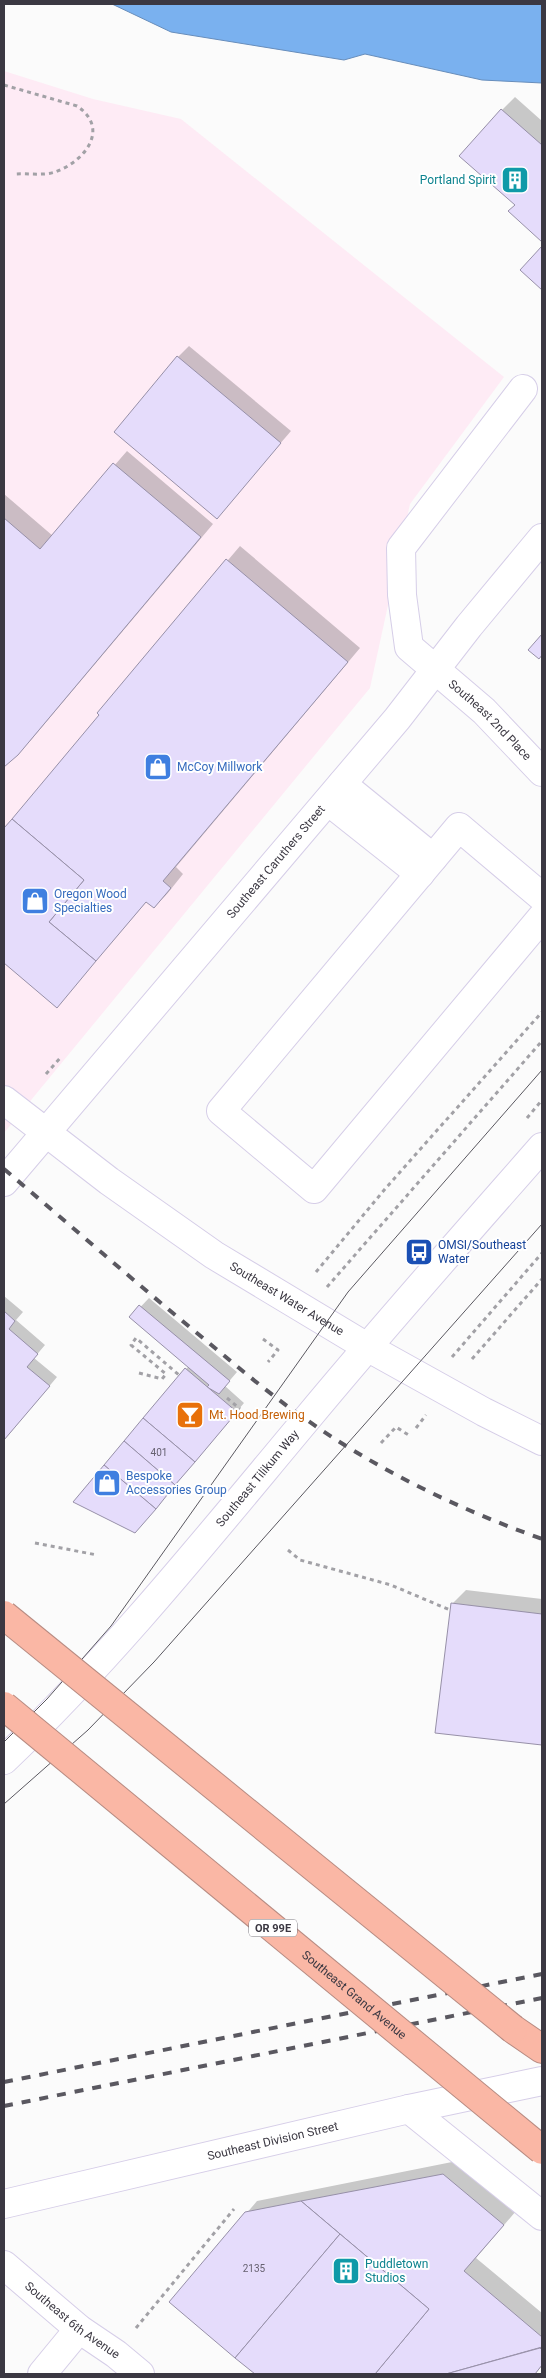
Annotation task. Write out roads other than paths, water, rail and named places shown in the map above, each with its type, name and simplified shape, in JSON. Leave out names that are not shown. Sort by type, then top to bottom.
[{"type":"highway","points":[[4,1615],[460,1988],[542,2050]]},
{"type":"highway","name":"Southeast Grand Avenue","points":[[4,1706],[542,2150]]},
{"type":"street","name":"Southeast 2nd Place","points":[[523,389],[401,548],[402,595],[409,646],[484,710],[542,772]]},
{"type":"street","name":"Southeast Caruthers Street","points":[[4,1182],[397,719],[542,538]]},
{"type":"street","points":[[335,792],[427,866]]},
{"type":"street","points":[[542,897],[459,827],[221,1111],[314,1189],[542,917]]},
{"type":"street","name":"Southeast Water Avenue","points":[[4,1100],[109,1181],[214,1255],[367,1347],[542,1441]]},
{"type":"street","name":"Southeast Tilikum Way","points":[[4,1760],[56,1710],[149,1608],[367,1347],[542,1147]]},
{"type":"street","name":"Southeast Division Street","points":[[4,2204],[409,2109],[542,2081]]},
{"type":"street","points":[[409,2109],[542,2216]]},
{"type":"street","name":"Southeast 6th Avenue","points":[[4,2265],[80,2329],[116,2354],[140,2374]]},
{"type":"street","points":[[42,2374],[80,2329]]},
{"type":"water","points":[[112,4],[542,4],[542,83],[482,80],[365,54],[344,60],[171,32]]},
{"type":"tram line","points":[[4,1742],[47,1699],[111,1626],[348,1292],[542,1070]]},
{"type":"tram line","points":[[4,1804],[88,1730],[154,1662],[542,1224]]},
{"type":"railway","points":[[4,1169],[241,1370],[280,1401],[334,1439],[391,1472],[450,1502],[542,1539]]},
{"type":"railway","points":[[4,2082],[542,1974]]},
{"type":"railway","points":[[4,2106],[542,1998]]},
{"type":"place","name":"Portland Spirit","points":[[515,180]]},
{"type":"place","name":"McCoy Millwork","points":[[158,767]]},
{"type":"place","name":"Oregon Wood Specialties","points":[[35,901]]},
{"type":"place","name":"OMSI/Southeast Water","points":[[419,1252]]},
{"type":"place","name":"Mt. Hood Brewing","points":[[190,1415]]},
{"type":"place","name":"Bespoke Accessories Group","points":[[107,1483]]},
{"type":"place","name":"Puddletown Studios","points":[[346,2271]]}]
